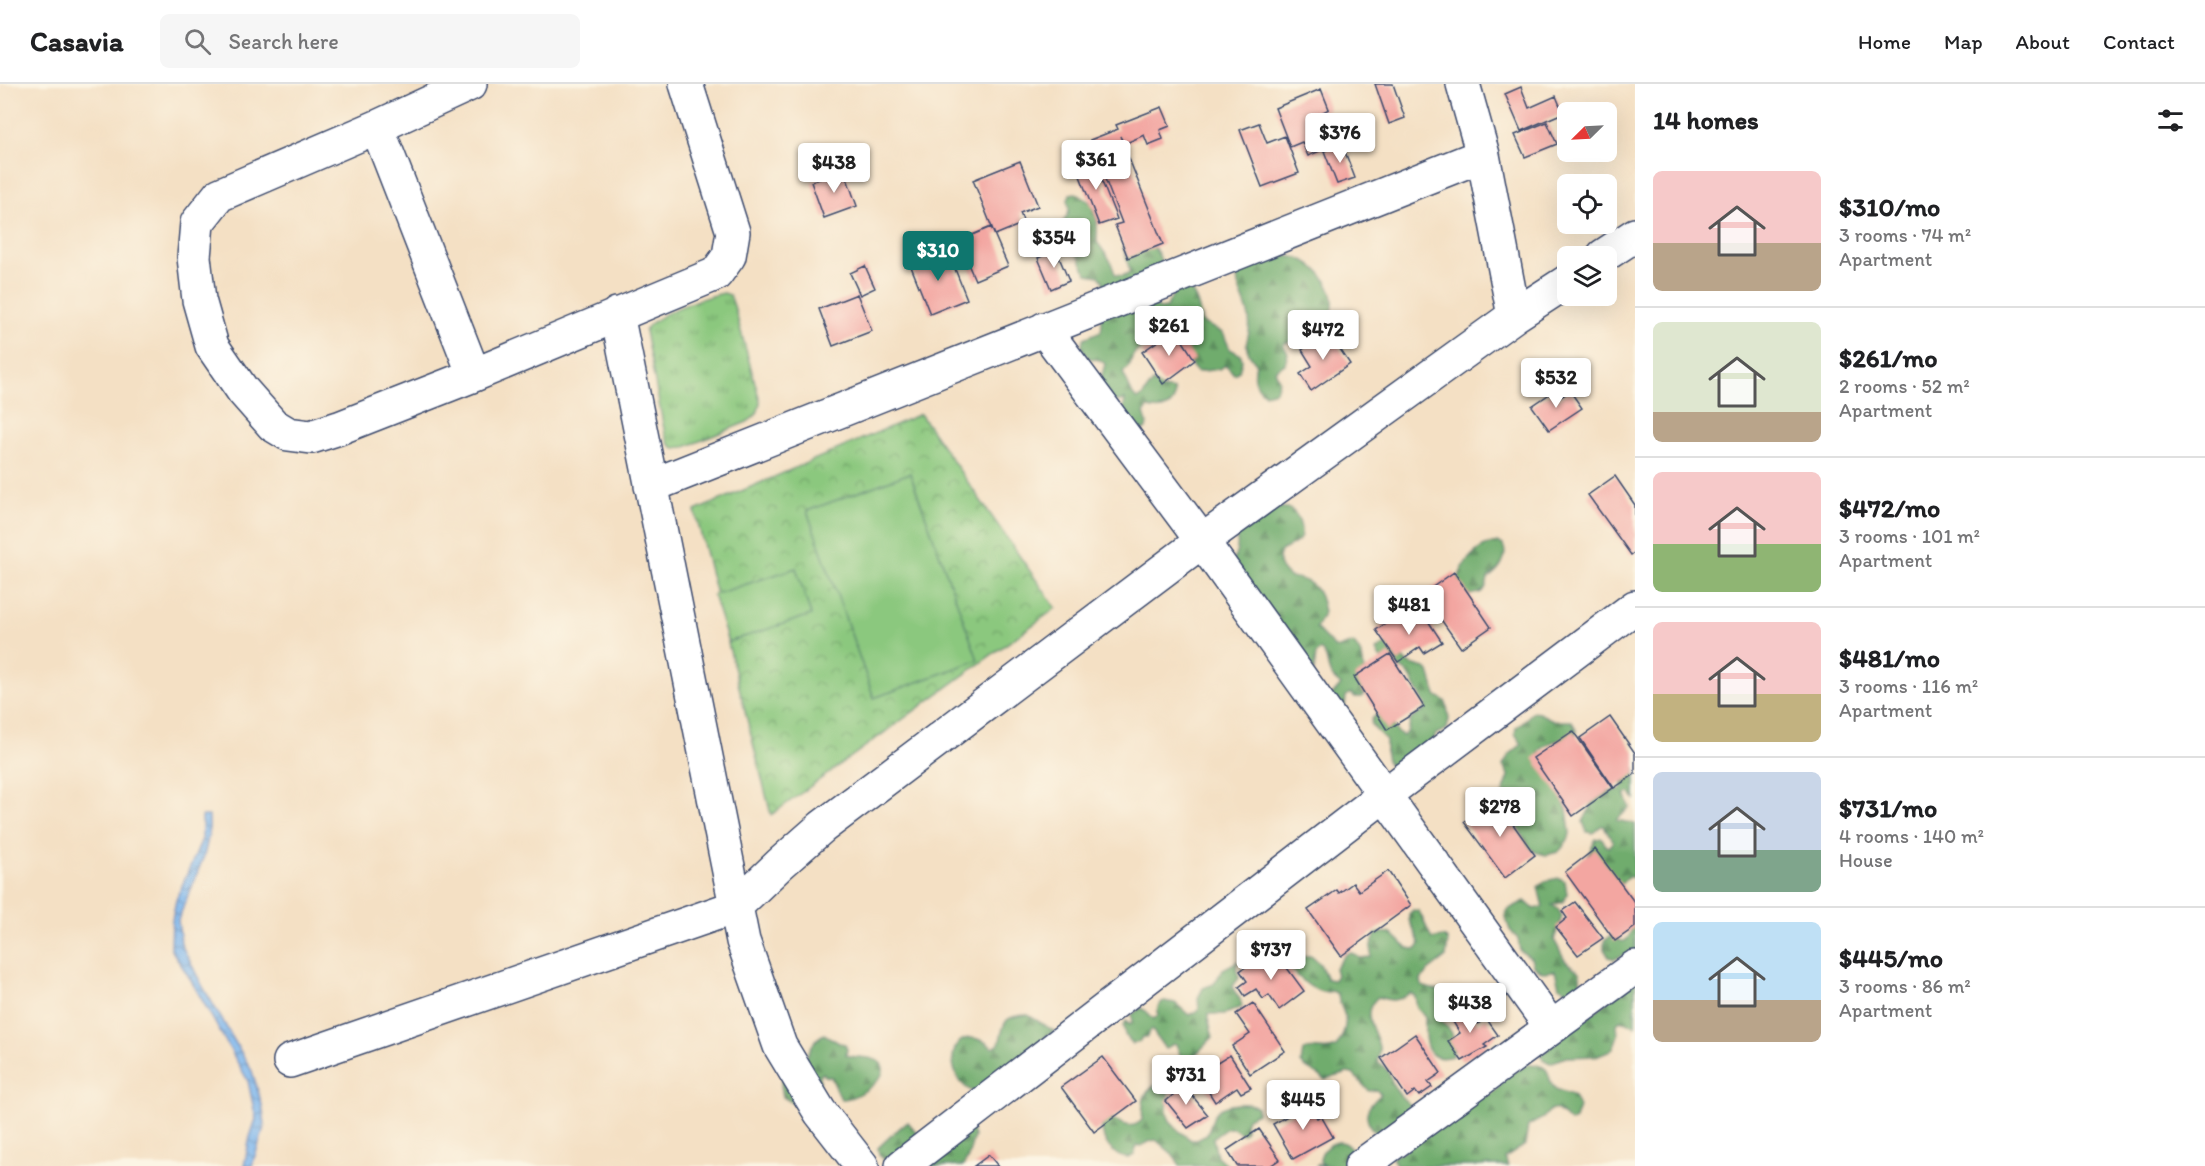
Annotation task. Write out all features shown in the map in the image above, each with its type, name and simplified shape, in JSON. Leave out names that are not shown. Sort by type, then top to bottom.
[{"type":"street","points":[[470,84],[219,195],[197,223],[194,257],[199,300],[212,346],[243,391],[273,425],[288,434],[311,437],[474,375],[716,274],[729,256],[733,232],[686,84]]},
{"type":"street","points":[[1464,84],[1483,155],[1514,316]]},
{"type":"street","points":[[377,127],[474,375]]},
{"type":"street","points":[[651,486],[1483,155]]},
{"type":"street","points":[[1617,247],[1635,235]]},
{"type":"street","points":[[290,1061],[735,907],[822,827],[1202,541],[1557,287]]},
{"type":"street","points":[[617,314],[743,941],[780,1046],[820,1112],[862,1166]]},
{"type":"street","points":[[1044,329],[1202,541],[1551,1027]]},
{"type":"street","points":[[902,1166],[1383,796],[1635,607]]},
{"type":"street","points":[[1361,1166],[1635,967]]},
{"type":"green space","points":[[1076,193],[1091,203],[1097,220],[1097,242],[1110,260],[1115,274],[1123,276],[1130,271],[1123,247],[1127,244],[1150,243],[1162,265],[1160,279],[1151,302],[1160,309],[1166,308],[1174,292],[1185,286],[1195,297],[1201,322],[1223,333],[1230,349],[1241,355],[1239,371],[1234,374],[1226,365],[1219,369],[1197,372],[1186,358],[1185,353],[1191,326],[1180,322],[1174,323],[1141,347],[1133,355],[1130,365],[1123,373],[1133,395],[1137,399],[1142,397],[1153,382],[1162,388],[1174,390],[1174,396],[1171,404],[1164,409],[1148,408],[1144,413],[1146,429],[1140,431],[1123,412],[1125,400],[1114,402],[1100,382],[1105,364],[1100,360],[1089,358],[1082,349],[1084,338],[1101,331],[1097,296],[1103,286],[1103,281],[1099,276],[1087,274],[1079,258],[1064,239],[1060,227],[1069,212],[1070,194]]},
{"type":"green space","points":[[1278,255],[1299,258],[1317,270],[1329,287],[1333,306],[1331,315],[1321,328],[1283,344],[1288,353],[1285,364],[1275,370],[1279,380],[1276,391],[1265,394],[1257,384],[1256,363],[1247,350],[1250,326],[1237,279],[1242,267],[1248,262]]},
{"type":"green space","points":[[724,293],[730,295],[734,306],[760,401],[758,411],[747,422],[685,447],[674,448],[669,444],[665,434],[645,331],[668,313],[693,302]]},
{"type":"green space","points":[[920,414],[1056,608],[771,815],[695,511]]},
{"type":"green space","points":[[910,473],[978,660],[874,698],[807,511]]},
{"type":"green space","points":[[1283,507],[1294,512],[1301,529],[1298,541],[1281,551],[1279,562],[1281,568],[1289,577],[1310,583],[1317,591],[1324,612],[1316,628],[1336,649],[1353,643],[1363,660],[1365,693],[1361,697],[1355,697],[1351,693],[1346,696],[1345,707],[1341,711],[1329,699],[1341,685],[1331,675],[1323,653],[1320,650],[1316,654],[1314,671],[1231,568],[1237,550],[1238,532],[1255,517]]},
{"type":"green space","points":[[1498,542],[1505,550],[1502,564],[1488,578],[1483,591],[1467,596],[1458,582],[1467,561],[1477,551]]},
{"type":"green space","points":[[796,568],[811,615],[728,642],[713,595]]},
{"type":"green space","points":[[1386,644],[1396,650],[1407,663],[1425,668],[1429,672],[1436,695],[1445,701],[1449,719],[1447,729],[1436,734],[1434,739],[1397,771],[1387,761],[1386,740],[1373,727],[1373,717],[1378,714],[1392,723],[1398,733],[1403,736],[1408,731],[1411,719],[1424,711],[1426,706],[1406,672],[1385,662],[1379,656],[1376,650]]},
{"type":"green space","points":[[1533,712],[1555,721],[1572,721],[1577,732],[1575,737],[1546,745],[1539,753],[1567,809],[1570,833],[1569,838],[1558,852],[1546,855],[1535,852],[1526,844],[1514,816],[1507,810],[1501,799],[1509,776],[1503,766],[1509,755],[1522,744],[1515,734],[1516,727]]},
{"type":"green space","points":[[1635,769],[1635,799],[1630,793],[1625,794],[1630,807],[1617,820],[1635,824],[1635,877],[1628,877],[1619,886],[1588,855],[1596,839],[1602,838],[1609,847],[1613,842],[1604,826],[1593,833],[1587,832],[1583,822],[1593,802],[1606,793],[1622,789],[1624,780]]},
{"type":"green space","points":[[1559,878],[1565,881],[1567,894],[1563,902],[1552,905],[1562,916],[1554,940],[1564,959],[1579,972],[1580,976],[1579,988],[1568,992],[1559,986],[1555,971],[1543,972],[1533,966],[1531,958],[1520,951],[1518,939],[1510,930],[1505,916],[1507,910],[1525,901],[1534,909],[1543,907],[1538,887],[1545,881]]},
{"type":"green space","points":[[1413,910],[1419,911],[1432,939],[1443,937],[1448,940],[1446,957],[1428,971],[1421,980],[1422,986],[1444,993],[1449,997],[1450,1008],[1440,1021],[1451,1032],[1454,1049],[1452,1056],[1442,1058],[1430,1053],[1425,1041],[1425,1017],[1417,1008],[1415,996],[1410,993],[1394,1000],[1378,997],[1372,1003],[1369,1015],[1379,1047],[1377,1061],[1389,1073],[1395,1088],[1413,1110],[1381,1136],[1372,1129],[1367,1112],[1381,1094],[1376,1090],[1369,1091],[1353,1074],[1347,1073],[1325,1080],[1301,1063],[1303,1051],[1307,1049],[1327,1050],[1336,1047],[1343,1033],[1345,1018],[1338,994],[1311,987],[1298,976],[1284,956],[1289,952],[1299,956],[1311,956],[1320,964],[1327,979],[1334,980],[1337,975],[1335,969],[1345,955],[1350,952],[1360,958],[1371,957],[1371,946],[1376,934],[1390,933],[1410,949],[1417,949],[1420,944],[1409,920],[1409,914]]},
{"type":"green space","points":[[1635,921],[1635,962],[1623,955],[1615,959],[1609,957],[1604,949],[1604,941],[1611,936],[1624,941],[1630,934]]},
{"type":"green space","points":[[1238,961],[1236,967],[1239,978],[1232,987],[1242,1007],[1225,1014],[1208,1014],[1213,1037],[1192,1058],[1186,1060],[1181,1057],[1176,1044],[1165,1049],[1152,1030],[1148,1037],[1142,1037],[1139,1042],[1133,1044],[1125,1035],[1123,1025],[1126,1021],[1130,1025],[1133,1020],[1131,1015],[1141,1008],[1154,1019],[1158,1015],[1159,1005],[1164,1001],[1175,1003],[1189,1015],[1199,1010],[1198,998],[1203,988],[1214,984],[1223,969]]},
{"type":"green space","points":[[1635,980],[1635,1026],[1620,1020],[1617,1024],[1618,1035],[1613,1049],[1596,1056],[1566,1057],[1550,1063],[1544,1060],[1540,1055]]},
{"type":"green space","points":[[1028,1015],[1054,1031],[1007,1067],[1003,1066],[974,1092],[964,1086],[954,1067],[953,1057],[955,1048],[961,1041],[969,1038],[981,1040],[993,1048],[999,1044],[1003,1026],[1008,1019]]},
{"type":"green space","points":[[824,1034],[845,1044],[846,1055],[878,1061],[883,1067],[882,1073],[879,1080],[864,1092],[841,1099],[831,1077],[825,1076],[824,1073],[820,1075],[820,1081],[798,1106],[783,1097],[781,1085],[784,1073],[803,1063],[814,1043]]},
{"type":"green space","points":[[1529,1064],[1543,1067],[1547,1070],[1556,1089],[1574,1096],[1579,1107],[1575,1119],[1570,1122],[1558,1110],[1551,1109],[1543,1118],[1528,1126],[1525,1145],[1505,1158],[1508,1166],[1397,1166],[1392,1158],[1434,1131],[1450,1125],[1470,1101],[1487,1096],[1497,1089],[1508,1075]]},
{"type":"green space","points":[[1160,1082],[1167,1089],[1167,1111],[1170,1120],[1191,1140],[1207,1135],[1219,1109],[1238,1104],[1257,1107],[1257,1113],[1247,1118],[1246,1130],[1242,1134],[1233,1128],[1227,1128],[1213,1138],[1217,1156],[1228,1166],[1181,1166],[1156,1140],[1137,1145],[1134,1155],[1129,1158],[1113,1152],[1106,1142],[1102,1125],[1110,1118],[1130,1126],[1138,1123],[1142,1120],[1146,1095]]},
{"type":"green space","points":[[908,1122],[918,1134],[972,1129],[974,1137],[963,1166],[889,1166],[879,1154],[878,1148]]},
{"type":"green space","points":[[1338,1142],[1345,1143],[1361,1157],[1388,1166],[1316,1166],[1323,1164],[1320,1161],[1325,1148]]},
{"type":"water","points":[[202,816],[209,816],[209,834],[204,856],[178,920],[181,944],[252,1071],[265,1124],[252,1166],[244,1166],[256,1119],[248,1081],[171,949],[172,920],[176,900],[202,839]]},
{"type":"building","points":[[1375,84],[1393,84],[1405,118],[1389,124]]},
{"type":"building","points":[[1521,87],[1529,108],[1556,96],[1558,102],[1557,116],[1521,131],[1505,94]]},
{"type":"building","points":[[1321,89],[1329,109],[1323,112],[1336,144],[1308,156],[1302,142],[1290,147],[1275,108]]},
{"type":"building","points":[[1162,107],[1170,126],[1160,130],[1163,139],[1148,145],[1144,135],[1124,144],[1120,136],[1163,244],[1128,258],[1115,225],[1122,223],[1090,140],[1118,129],[1116,125]]},
{"type":"building","points":[[1547,122],[1557,144],[1525,157],[1515,135]]},
{"type":"building","points":[[1259,123],[1267,143],[1285,136],[1299,173],[1262,187],[1240,130]]},
{"type":"building","points":[[1342,144],[1355,178],[1337,184],[1324,151]]},
{"type":"building","points":[[1092,157],[1117,219],[1099,225],[1075,163]]},
{"type":"building","points":[[1020,161],[1038,206],[1020,213],[1024,223],[995,235],[973,180]]},
{"type":"building","points":[[844,170],[857,206],[824,218],[811,182]]},
{"type":"building","points":[[991,227],[1008,266],[975,280],[958,241]]},
{"type":"building","points":[[947,249],[967,299],[930,314],[910,264]]},
{"type":"building","points":[[1056,250],[1069,281],[1051,289],[1038,258]]},
{"type":"building","points":[[865,266],[875,288],[860,295],[850,273]]},
{"type":"building","points":[[857,294],[872,331],[833,346],[819,309]]},
{"type":"building","points":[[1328,331],[1350,364],[1311,391],[1300,374],[1312,366],[1302,350]]},
{"type":"building","points":[[1177,332],[1195,360],[1163,384],[1142,352],[1164,337],[1165,339]]},
{"type":"building","points":[[1570,391],[1582,408],[1549,430],[1532,406],[1551,393],[1556,400]]},
{"type":"building","points":[[1615,476],[1635,505],[1635,552],[1631,555],[1588,495]]},
{"type":"building","points":[[1454,572],[1491,627],[1461,648],[1423,594]]},
{"type":"building","points":[[1421,610],[1442,642],[1424,653],[1420,647],[1398,662],[1376,630],[1397,616],[1402,623]]},
{"type":"building","points":[[1390,654],[1424,707],[1387,730],[1354,677]]},
{"type":"building","points":[[1610,717],[1635,753],[1635,774],[1614,788],[1580,738]]},
{"type":"building","points":[[1573,731],[1613,788],[1573,816],[1533,758]]},
{"type":"building","points":[[1495,799],[1535,855],[1505,878],[1464,822]]},
{"type":"building","points":[[1595,849],[1635,903],[1635,927],[1615,941],[1565,872]]},
{"type":"building","points":[[1388,871],[1411,905],[1341,956],[1308,910],[1337,890],[1339,893],[1353,883],[1359,891]]},
{"type":"building","points":[[1575,902],[1603,938],[1578,955],[1556,927],[1567,918],[1562,911]]},
{"type":"building","points":[[1262,955],[1269,965],[1279,957],[1304,991],[1279,1010],[1269,995],[1263,999],[1256,989],[1245,996],[1239,987],[1247,981],[1240,971]]},
{"type":"building","points":[[1253,1003],[1285,1051],[1250,1074],[1232,1046],[1250,1034],[1236,1014]]},
{"type":"building","points":[[1466,1006],[1478,1024],[1486,1018],[1498,1035],[1484,1045],[1487,1047],[1462,1061],[1448,1041],[1460,1033],[1450,1017]]},
{"type":"building","points":[[1415,1034],[1441,1073],[1428,1082],[1432,1087],[1419,1096],[1415,1091],[1407,1097],[1381,1058]]},
{"type":"building","points":[[1230,1055],[1251,1088],[1241,1093],[1237,1087],[1215,1102],[1198,1075]]},
{"type":"building","points":[[1103,1057],[1136,1101],[1094,1132],[1061,1087]]},
{"type":"building","points":[[1181,1082],[1208,1115],[1188,1128],[1166,1101],[1173,1095],[1169,1091]]},
{"type":"building","points":[[1309,1104],[1317,1118],[1321,1116],[1333,1137],[1293,1159],[1273,1124]]},
{"type":"building","points":[[1259,1129],[1280,1159],[1270,1166],[1237,1166],[1227,1150]]},
{"type":"building","points":[[989,1155],[998,1166],[974,1166]]}]
